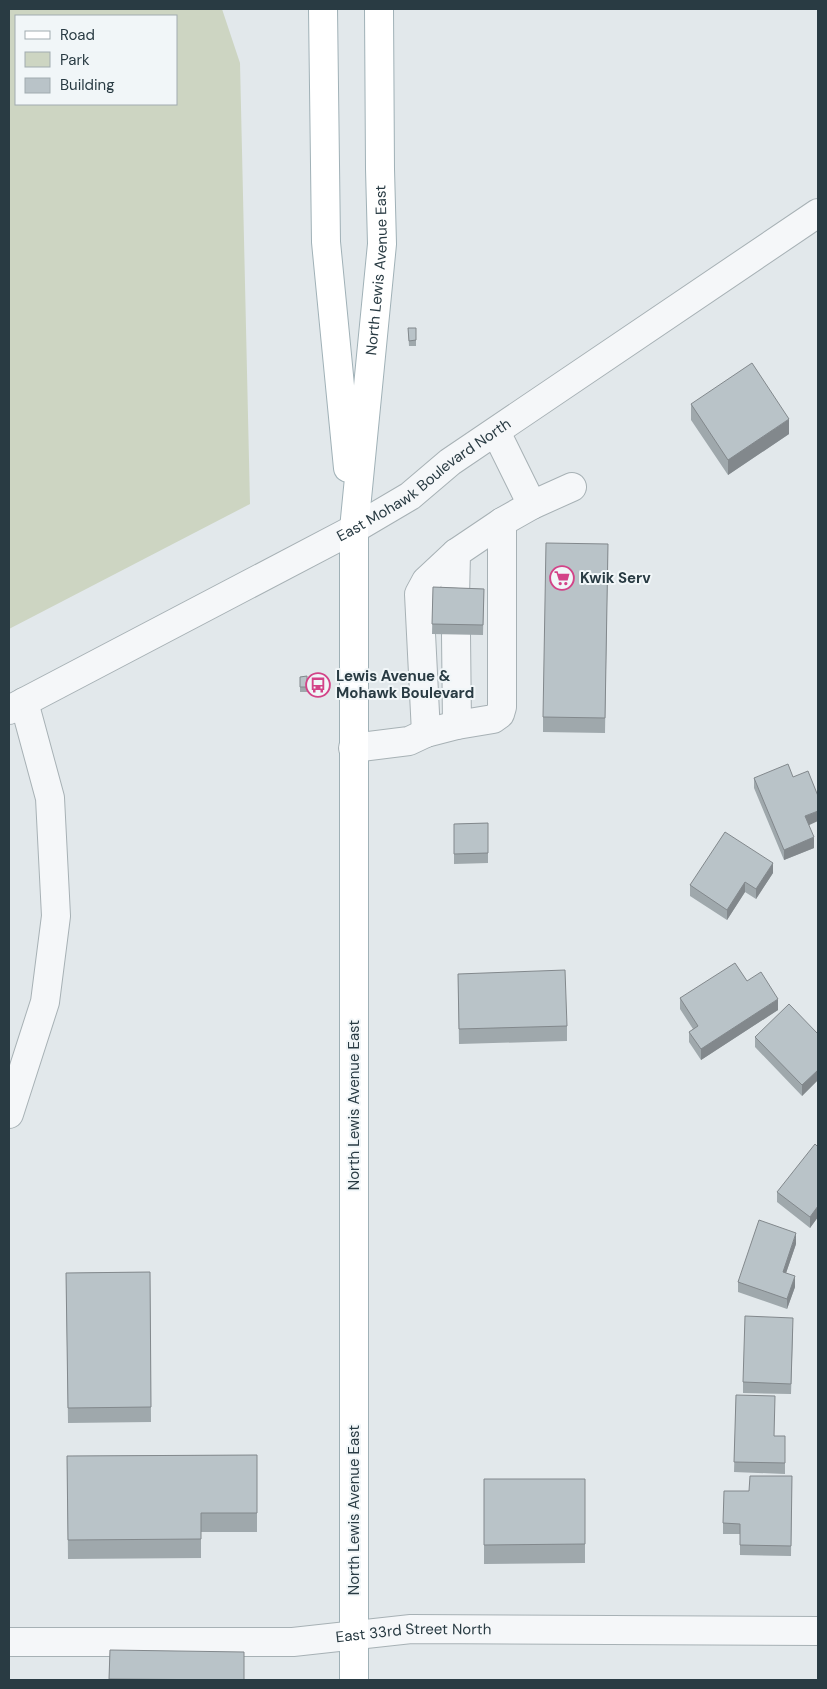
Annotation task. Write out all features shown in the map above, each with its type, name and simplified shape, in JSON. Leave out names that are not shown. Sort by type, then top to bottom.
[{"type":"main road","name":"North Lewis Avenue East","points":[[323,9],[326,242],[354,529]]},
{"type":"main road","name":"North Lewis Avenue East","points":[[354,1680],[354,529],[382,244],[380,9]]},
{"type":"street","name":"East Mohawk Boulevard North","points":[[16,706],[354,529],[410,496],[450,462],[818,213]]},
{"type":"street","points":[[496,432],[532,505]]},
{"type":"street","points":[[426,733],[420,651],[419,594],[426,581],[456,553],[502,522],[532,505],[572,487]]},
{"type":"street","points":[[353,748],[409,741],[426,733],[493,719],[500,714],[502,707],[502,522]]},
{"type":"street","points":[[455,598],[456,553]]},
{"type":"street","points":[[456,635],[457,725]]},
{"type":"street","points":[[9,1114],[46,1002],[56,916],[50,798],[16,706]]},
{"type":"street","name":"East 33rd Street North","points":[[9,1642],[293,1642],[411,1629],[818,1631]]},
{"type":"green space","points":[[9,9],[222,9],[240,63],[250,504],[9,629]]},
{"type":"building","points":[[408,328],[416,328],[416,340],[409,341]]},
{"type":"building","points":[[752,363],[789,419],[728,460],[691,404]]},
{"type":"building","points":[[546,543],[608,544],[605,718],[543,717]]},
{"type":"building","points":[[433,587],[484,589],[483,625],[432,624]]},
{"type":"building","points":[[307,676],[307,687],[300,687],[300,677]]},
{"type":"building","points":[[788,764],[793,777],[808,771],[818,796],[818,811],[805,816],[814,837],[784,850],[754,778]]},
{"type":"building","points":[[488,823],[488,853],[454,854],[454,824]]},
{"type":"building","points":[[725,832],[773,863],[756,889],[745,882],[727,910],[690,885]]},
{"type":"building","points":[[735,963],[747,981],[761,972],[778,999],[701,1049],[689,1032],[698,1026],[680,998]]},
{"type":"building","points":[[565,970],[567,1026],[459,1029],[458,974]]},
{"type":"building","points":[[789,1004],[818,1034],[818,1070],[802,1085],[755,1037]]},
{"type":"building","points":[[815,1144],[818,1147],[818,1206],[810,1217],[777,1192]]},
{"type":"building","points":[[759,1220],[796,1233],[783,1272],[795,1276],[787,1299],[738,1282]]},
{"type":"building","points":[[150,1272],[151,1407],[68,1408],[66,1273]]},
{"type":"building","points":[[745,1316],[793,1318],[791,1384],[743,1382]]},
{"type":"building","points":[[736,1395],[775,1396],[774,1436],[785,1436],[785,1463],[734,1462]]},
{"type":"building","points":[[257,1455],[257,1513],[201,1513],[201,1539],[68,1540],[67,1456]]},
{"type":"building","points":[[750,1476],[792,1476],[791,1546],[740,1545],[740,1524],[723,1523],[724,1491],[749,1491]]},
{"type":"building","points":[[484,1479],[585,1479],[585,1544],[484,1545]]},
{"type":"building","points":[[110,1650],[244,1652],[244,1680],[109,1679]]},
{"type":"place","name":"Kwik Serv","points":[[562,578]]},
{"type":"place","name":"Lewis Avenue & Mohawk Boulevard","points":[[318,685]]}]
